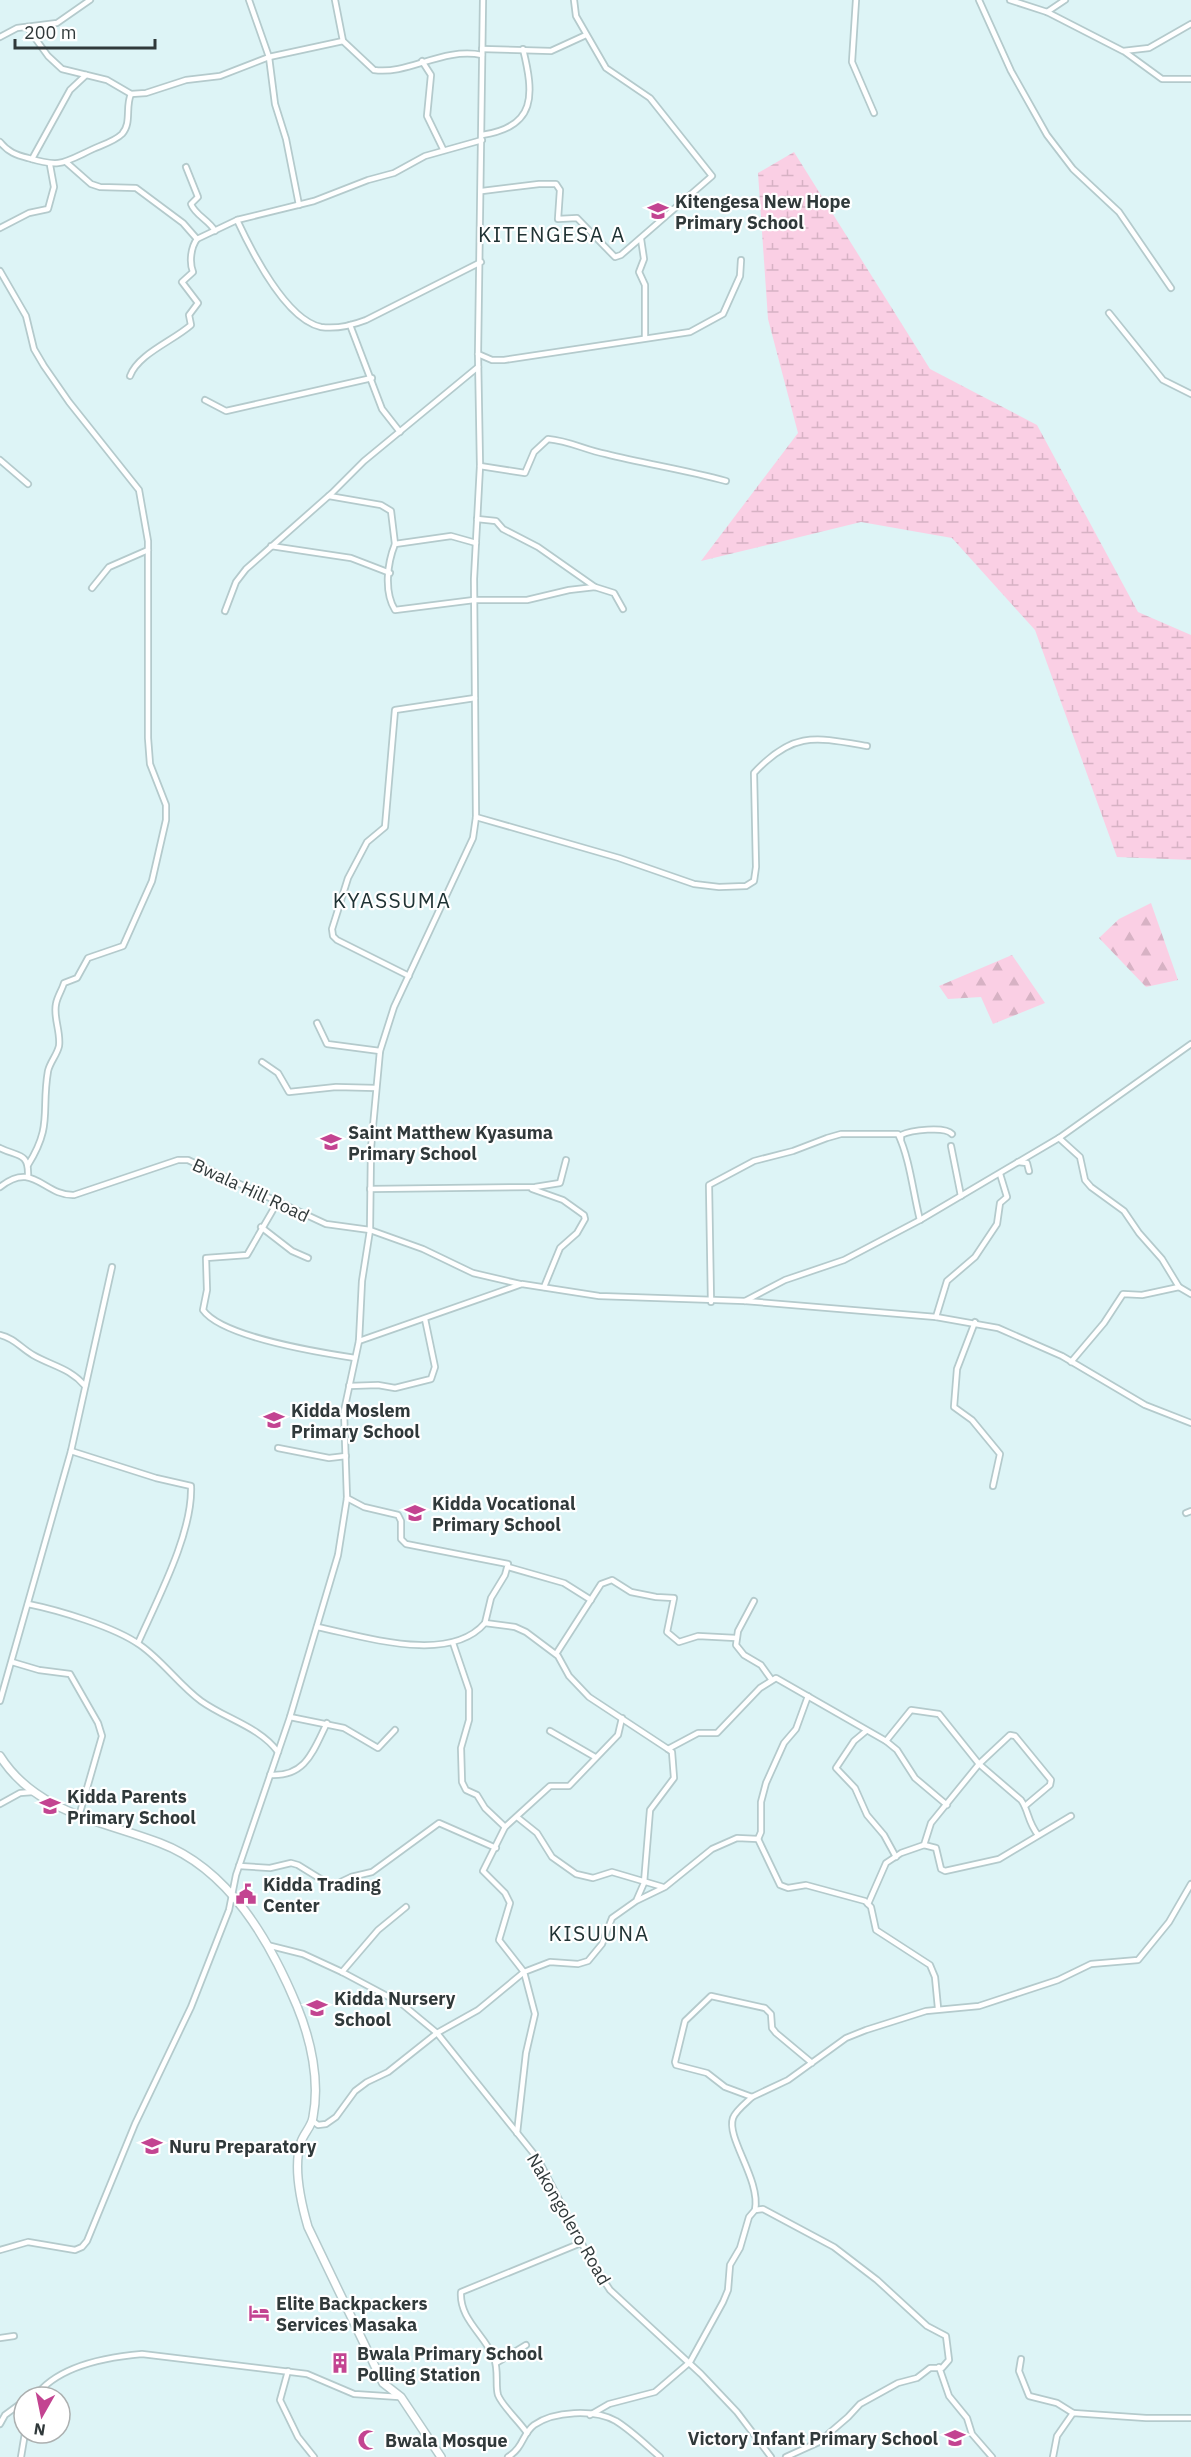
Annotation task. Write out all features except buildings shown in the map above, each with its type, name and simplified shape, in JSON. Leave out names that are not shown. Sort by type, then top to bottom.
[{"type":"street","points":[[0,36],[12,29],[57,23],[90,0]]},
{"type":"street","points":[[249,0],[269,57],[274,99],[286,138],[299,205]]},
{"type":"street","points":[[335,0],[343,41],[374,70],[390,69],[462,52],[523,49],[551,51],[586,35]]},
{"type":"street","points":[[0,2250],[28,2242],[75,2250],[87,2241],[135,2124],[191,2007],[234,1896],[239,1866],[290,1717],[342,1539],[347,1498],[344,1412],[359,1341],[362,1281],[370,1230],[370,1189],[380,1051],[394,1007],[473,838],[476,817],[474,600],[480,466],[478,354],[483,0]]},
{"type":"street","points":[[482,191],[556,184],[560,190],[558,219],[577,218],[612,255],[621,255],[712,176],[650,98],[606,68],[576,16],[573,0]]},
{"type":"street","points":[[856,0],[852,62],[874,113]]},
{"type":"street","points":[[979,0],[1011,71],[1047,135],[1073,169],[1119,212],[1171,288]]},
{"type":"street","points":[[1010,0],[1047,12],[1123,51],[1162,79],[1191,79]]},
{"type":"street","points":[[1047,12],[1065,0]]},
{"type":"street","points":[[1123,51],[1149,48],[1191,24]]},
{"type":"street","points":[[27,27],[54,64],[70,72],[107,80],[130,94],[146,93],[186,80],[220,76],[269,57],[343,41]]},
{"type":"street","points":[[130,376],[133,367],[144,357],[163,347],[191,325],[189,315],[198,303],[182,282],[192,274],[190,264],[197,239],[237,220],[299,205],[394,173],[419,159],[443,150],[506,131],[519,122],[530,85],[523,49]]},
{"type":"street","points":[[422,61],[431,75],[427,117],[443,150]]},
{"type":"street","points":[[32,159],[73,85],[86,75]]},
{"type":"street","points":[[0,142],[13,153],[50,165],[65,162],[120,135],[128,122],[127,104],[130,94]]},
{"type":"street","points":[[65,162],[91,184],[100,187],[136,188],[183,223],[197,239]]},
{"type":"street","points":[[0,228],[29,213],[48,209],[54,187],[50,165]]},
{"type":"street","points":[[186,167],[198,197],[190,204],[210,222],[215,231]]},
{"type":"street","points":[[237,220],[254,257],[296,314],[320,327],[350,325],[383,312],[481,262]]},
{"type":"street","points":[[641,239],[644,259],[639,272],[645,285],[645,338]]},
{"type":"street","points":[[478,354],[496,361],[597,348],[690,332],[723,314],[740,276],[741,260]]},
{"type":"street","points":[[0,271],[26,316],[33,349],[69,402],[139,490],[148,550],[150,764],[166,805],[166,820],[153,881],[123,946],[88,958],[77,978],[64,982],[55,1005],[60,1026],[59,1048],[49,1065],[46,1082],[47,1117],[40,1146],[28,1166]]},
{"type":"street","points":[[1109,313],[1163,380],[1191,394]]},
{"type":"street","points":[[350,325],[382,409],[400,432]]},
{"type":"street","points":[[225,611],[236,582],[271,546],[329,496],[364,461],[478,367]]},
{"type":"street","points":[[205,400],[226,411],[372,378]]},
{"type":"street","points":[[480,466],[525,473],[534,452],[548,439],[580,444],[601,453],[678,468],[726,481]]},
{"type":"street","points":[[0,460],[28,484]]},
{"type":"street","points":[[329,496],[381,505],[391,511],[395,544],[390,556],[388,592],[395,610],[474,600],[527,600],[569,590],[595,587]]},
{"type":"street","points":[[477,519],[496,521],[503,529],[538,547],[595,587],[614,593],[623,609]]},
{"type":"street","points":[[395,544],[451,536],[476,543]]},
{"type":"street","points":[[271,546],[351,558],[390,573]]},
{"type":"street","points":[[92,588],[109,567],[148,550]]},
{"type":"street","points":[[409,976],[337,940],[333,936],[332,929],[348,878],[367,842],[385,828],[396,710],[430,703],[475,698]]},
{"type":"street","points":[[476,817],[619,858],[694,884],[719,887],[746,886],[754,881],[756,867],[753,777],[757,770],[787,745],[796,741],[831,740],[867,746]]},
{"type":"street","points":[[317,1023],[327,1044],[380,1051]]},
{"type":"street","points":[[745,1301],[785,1280],[844,1260],[1000,1174],[1059,1137],[1191,1044]]},
{"type":"street","points":[[262,1062],[278,1072],[289,1092],[336,1087],[376,1088]]},
{"type":"street","points":[[900,1140],[901,1135],[909,1132],[946,1130],[952,1134]]},
{"type":"street","points":[[711,1302],[709,1185],[711,1181],[754,1161],[841,1134],[895,1133],[905,1146],[908,1173],[920,1220]]},
{"type":"street","points":[[1059,1137],[1080,1158],[1085,1180],[1124,1211],[1139,1233],[1162,1259],[1179,1287],[1191,1294]]},
{"type":"street","points":[[951,1146],[961,1196]]},
{"type":"street","points":[[0,1148],[23,1157],[28,1166],[28,1176],[7,1182],[0,1187]]},
{"type":"street","name":"Bwala Hill Road","points":[[28,1176],[36,1178],[60,1194],[74,1195],[178,1160],[188,1161],[326,1224],[370,1230],[416,1246],[473,1273],[522,1284],[598,1296],[711,1302],[745,1301],[975,1322],[998,1328],[1071,1362],[1145,1405],[1191,1423]]},
{"type":"street","points":[[370,1189],[529,1188],[560,1182],[566,1161]]},
{"type":"street","points":[[1018,1162],[1027,1163],[1029,1171]]},
{"type":"street","points":[[936,1317],[947,1281],[975,1257],[997,1224],[1000,1203],[1007,1197],[1000,1174]]},
{"type":"street","points":[[529,1188],[562,1200],[584,1215],[585,1219],[577,1233],[560,1248],[544,1287]]},
{"type":"street","points":[[277,1203],[261,1227],[247,1255],[206,1258],[207,1299],[202,1307],[205,1314],[226,1326],[260,1338],[307,1351],[355,1358]]},
{"type":"street","points":[[261,1227],[292,1251],[308,1258]]},
{"type":"street","points":[[0,1701],[71,1451],[112,1267]]},
{"type":"street","points":[[359,1341],[522,1284]]},
{"type":"street","points":[[1071,1362],[1104,1323],[1123,1294],[1142,1295],[1179,1287]]},
{"type":"street","points":[[349,1386],[394,1388],[431,1379],[435,1366],[425,1319]]},
{"type":"street","points":[[975,1322],[957,1369],[954,1407],[972,1420],[1000,1454],[993,1486]]},
{"type":"street","points":[[0,1335],[15,1340],[32,1354],[62,1366],[86,1386]]},
{"type":"street","points":[[278,1448],[329,1458],[346,1456]]},
{"type":"street","points":[[71,1451],[156,1478],[191,1486],[190,1504],[172,1568],[138,1643]]},
{"type":"street","points":[[347,1498],[364,1506],[398,1515],[401,1521],[400,1539],[406,1544],[508,1564],[508,1567],[560,1581],[591,1600]]},
{"type":"street","points":[[317,1627],[397,1643],[453,1643],[474,1633],[485,1623],[491,1598],[508,1567]]},
{"type":"street","points":[[556,1654],[601,1584],[615,1580],[631,1592],[656,1598],[674,1598],[667,1632],[679,1642],[698,1636],[736,1638]]},
{"type":"street","points":[[754,1601],[736,1638],[740,1651],[761,1665],[771,1679]]},
{"type":"street","points":[[28,1604],[51,1609],[138,1643],[201,1701],[262,1735],[278,1752]]},
{"type":"street","points":[[485,1623],[515,1627],[556,1654],[569,1676],[589,1697],[672,1752],[674,1778],[650,1810],[644,1883],[636,1901]]},
{"type":"street","points":[[453,1643],[469,1690],[469,1720],[461,1748],[462,1782],[466,1790],[477,1795],[485,1808],[505,1827]]},
{"type":"street","points":[[12,1662],[39,1670],[70,1674],[98,1723],[102,1736],[101,1745],[88,1776],[79,1816]]},
{"type":"street","points":[[668,1749],[698,1733],[717,1733],[771,1679],[776,1678],[830,1706],[866,1731],[886,1741],[897,1750],[915,1778],[947,1805]]},
{"type":"street","points":[[808,1696],[796,1729],[784,1743],[766,1783],[761,1802],[761,1832],[758,1839],[780,1885],[784,1888],[806,1885],[868,1904],[871,1907],[876,1930],[930,1965],[935,1977],[938,2008]]},
{"type":"street","points":[[886,1741],[911,1710],[939,1714],[979,1764],[1025,1806],[1027,1819],[1038,1835]]},
{"type":"street","points":[[290,1717],[327,1723],[352,1731],[378,1748],[395,1730]]},
{"type":"street","points":[[517,2133],[526,2052],[535,2014],[524,1972],[499,1940],[510,1908],[508,1898],[483,1871],[505,1827],[550,1786],[569,1786],[594,1757],[618,1735],[622,1718]]},
{"type":"street","points":[[270,1775],[294,1773],[308,1760],[327,1723]]},
{"type":"street","points":[[550,1731],[594,1757]]},
{"type":"street","points":[[866,1731],[854,1741],[836,1768],[855,1788],[867,1815],[884,1834],[896,1857]]},
{"type":"street","points":[[924,1845],[928,1826],[979,1764],[1010,1735],[1016,1736],[1051,1780],[1050,1785],[1025,1806]]},
{"type":"street","points":[[0,1756],[33,1792],[51,1804],[170,1848],[218,1879],[234,1896],[267,1945],[302,2020],[316,2078],[313,2121],[302,2139],[298,2157],[304,2212],[308,2227],[383,2383],[401,2397],[441,2457]]},
{"type":"street","points":[[0,1804],[20,1793],[33,1792]]},
{"type":"street","points":[[868,1904],[874,1893],[880,1871],[896,1857],[924,1845],[936,1848],[941,1869],[945,1871],[999,1859],[1071,1816]]},
{"type":"street","points":[[518,1817],[537,1833],[552,1857],[576,1874],[593,1878],[612,1872],[644,1883],[665,1887]]},
{"type":"street","points":[[239,1866],[270,1868],[291,1863],[332,1886],[351,1877],[372,1872],[439,1823],[496,1848]]},
{"type":"street","points":[[313,2121],[318,2125],[326,2124],[336,2117],[355,2091],[388,2072],[436,2033],[478,2010],[524,1972],[550,1962],[578,1964],[588,1961],[602,1944],[612,1918],[636,1901],[665,1887],[712,1849],[737,1838],[758,1839]]},
{"type":"street","points":[[590,2415],[609,2404],[655,2392],[690,2362],[723,2302],[728,2290],[730,2265],[740,2248],[749,2217],[755,2210],[753,2183],[739,2144],[732,2134],[734,2116],[752,2097],[788,2080],[846,2038],[913,2014],[938,2008],[979,2006],[1058,1980],[1091,1964],[1138,1959],[1169,1922],[1191,1884]]},
{"type":"street","points":[[342,1972],[378,1930],[406,1907]]},
{"type":"street","name":"Nakongolero Road","points":[[267,1945],[303,1954],[342,1972],[402,2004],[436,2033],[501,2110],[538,2159],[581,2243],[610,2290],[645,2326],[690,2362],[736,2412],[771,2457]]},
{"type":"street","points":[[752,2097],[725,2087],[707,2073],[682,2067],[675,2062],[685,2021],[708,1997],[717,1996],[765,2008],[771,2014],[772,2028],[776,2033],[812,2063]]},
{"type":"street","points":[[755,2210],[770,2210],[834,2247],[877,2280],[927,2326],[946,2336],[949,2360],[942,2368],[930,2368],[917,2378],[898,2383],[860,2404],[819,2442],[786,2457]]},
{"type":"street","points":[[527,2433],[498,2395],[496,2364],[488,2346],[471,2325],[463,2307],[460,2292],[581,2243]]},
{"type":"street","points":[[0,2338],[14,2336]]},
{"type":"street","points":[[496,2364],[526,2345]]},
{"type":"street","points":[[50,2385],[94,2362],[142,2354],[308,2374],[366,2397],[401,2397]]},
{"type":"street","points":[[1021,2359],[1019,2371],[1029,2396],[1057,2403],[1073,2413],[1191,2418]]},
{"type":"street","points":[[939,2367],[949,2396],[967,2418],[972,2434],[992,2457]]},
{"type":"street","points":[[288,2371],[280,2400],[298,2436],[314,2457]]},
{"type":"street","points":[[0,2424],[5,2415],[12,2410]]},
{"type":"street","points":[[1053,2457],[1058,2436],[1073,2413]]},
{"type":"street","points":[[508,2457],[521,2447],[527,2433],[538,2422],[553,2417],[590,2415],[614,2420],[660,2457]]},
{"type":"green space","points":[[794,152],[930,369],[1037,425],[1138,612],[1191,635],[1191,860],[1117,857],[1035,630],[952,538],[861,522],[701,561],[798,433],[768,319],[758,173]]},
{"type":"green space","points":[[1151,903],[1178,980],[1146,987],[1099,938],[1119,919]]},
{"type":"green space","points":[[1012,955],[1045,1003],[993,1024],[981,997],[948,999],[939,986]]},
{"type":"place","name":"Kitengesa New Hope Primary School","points":[[658,211]]},
{"type":"place","name":"Saint Matthew Kyasuma Primary School","points":[[331,1142]]},
{"type":"place","name":"Kidda Moslem Primary School","points":[[274,1420]]},
{"type":"place","name":"Kidda Vocational Primary School","points":[[415,1513]]},
{"type":"place","name":"Kidda Parents Primary School","points":[[50,1806]]},
{"type":"place","name":"Kidda Trading Center","points":[[246,1894]]},
{"type":"place","name":"Kidda Nursery School","points":[[317,2008]]},
{"type":"place","name":"Nuru Preparatory","points":[[152,2146]]},
{"type":"place","name":"Elite Backpackers Services Masaka","points":[[259,2313]]},
{"type":"place","name":"Bwala Primary School Polling Station","points":[[340,2363]]},
{"type":"place","name":"Victory Infant Primary School","points":[[955,2438]]},
{"type":"place","name":"Bwala Mosque","points":[[368,2440]]},
{"type":"district","name":"KITENGESA A","points":[[552,234]]},
{"type":"district","name":"KYASSUMA","points":[[392,900]]},
{"type":"district","name":"KISUUNA","points":[[599,1933]]}]
